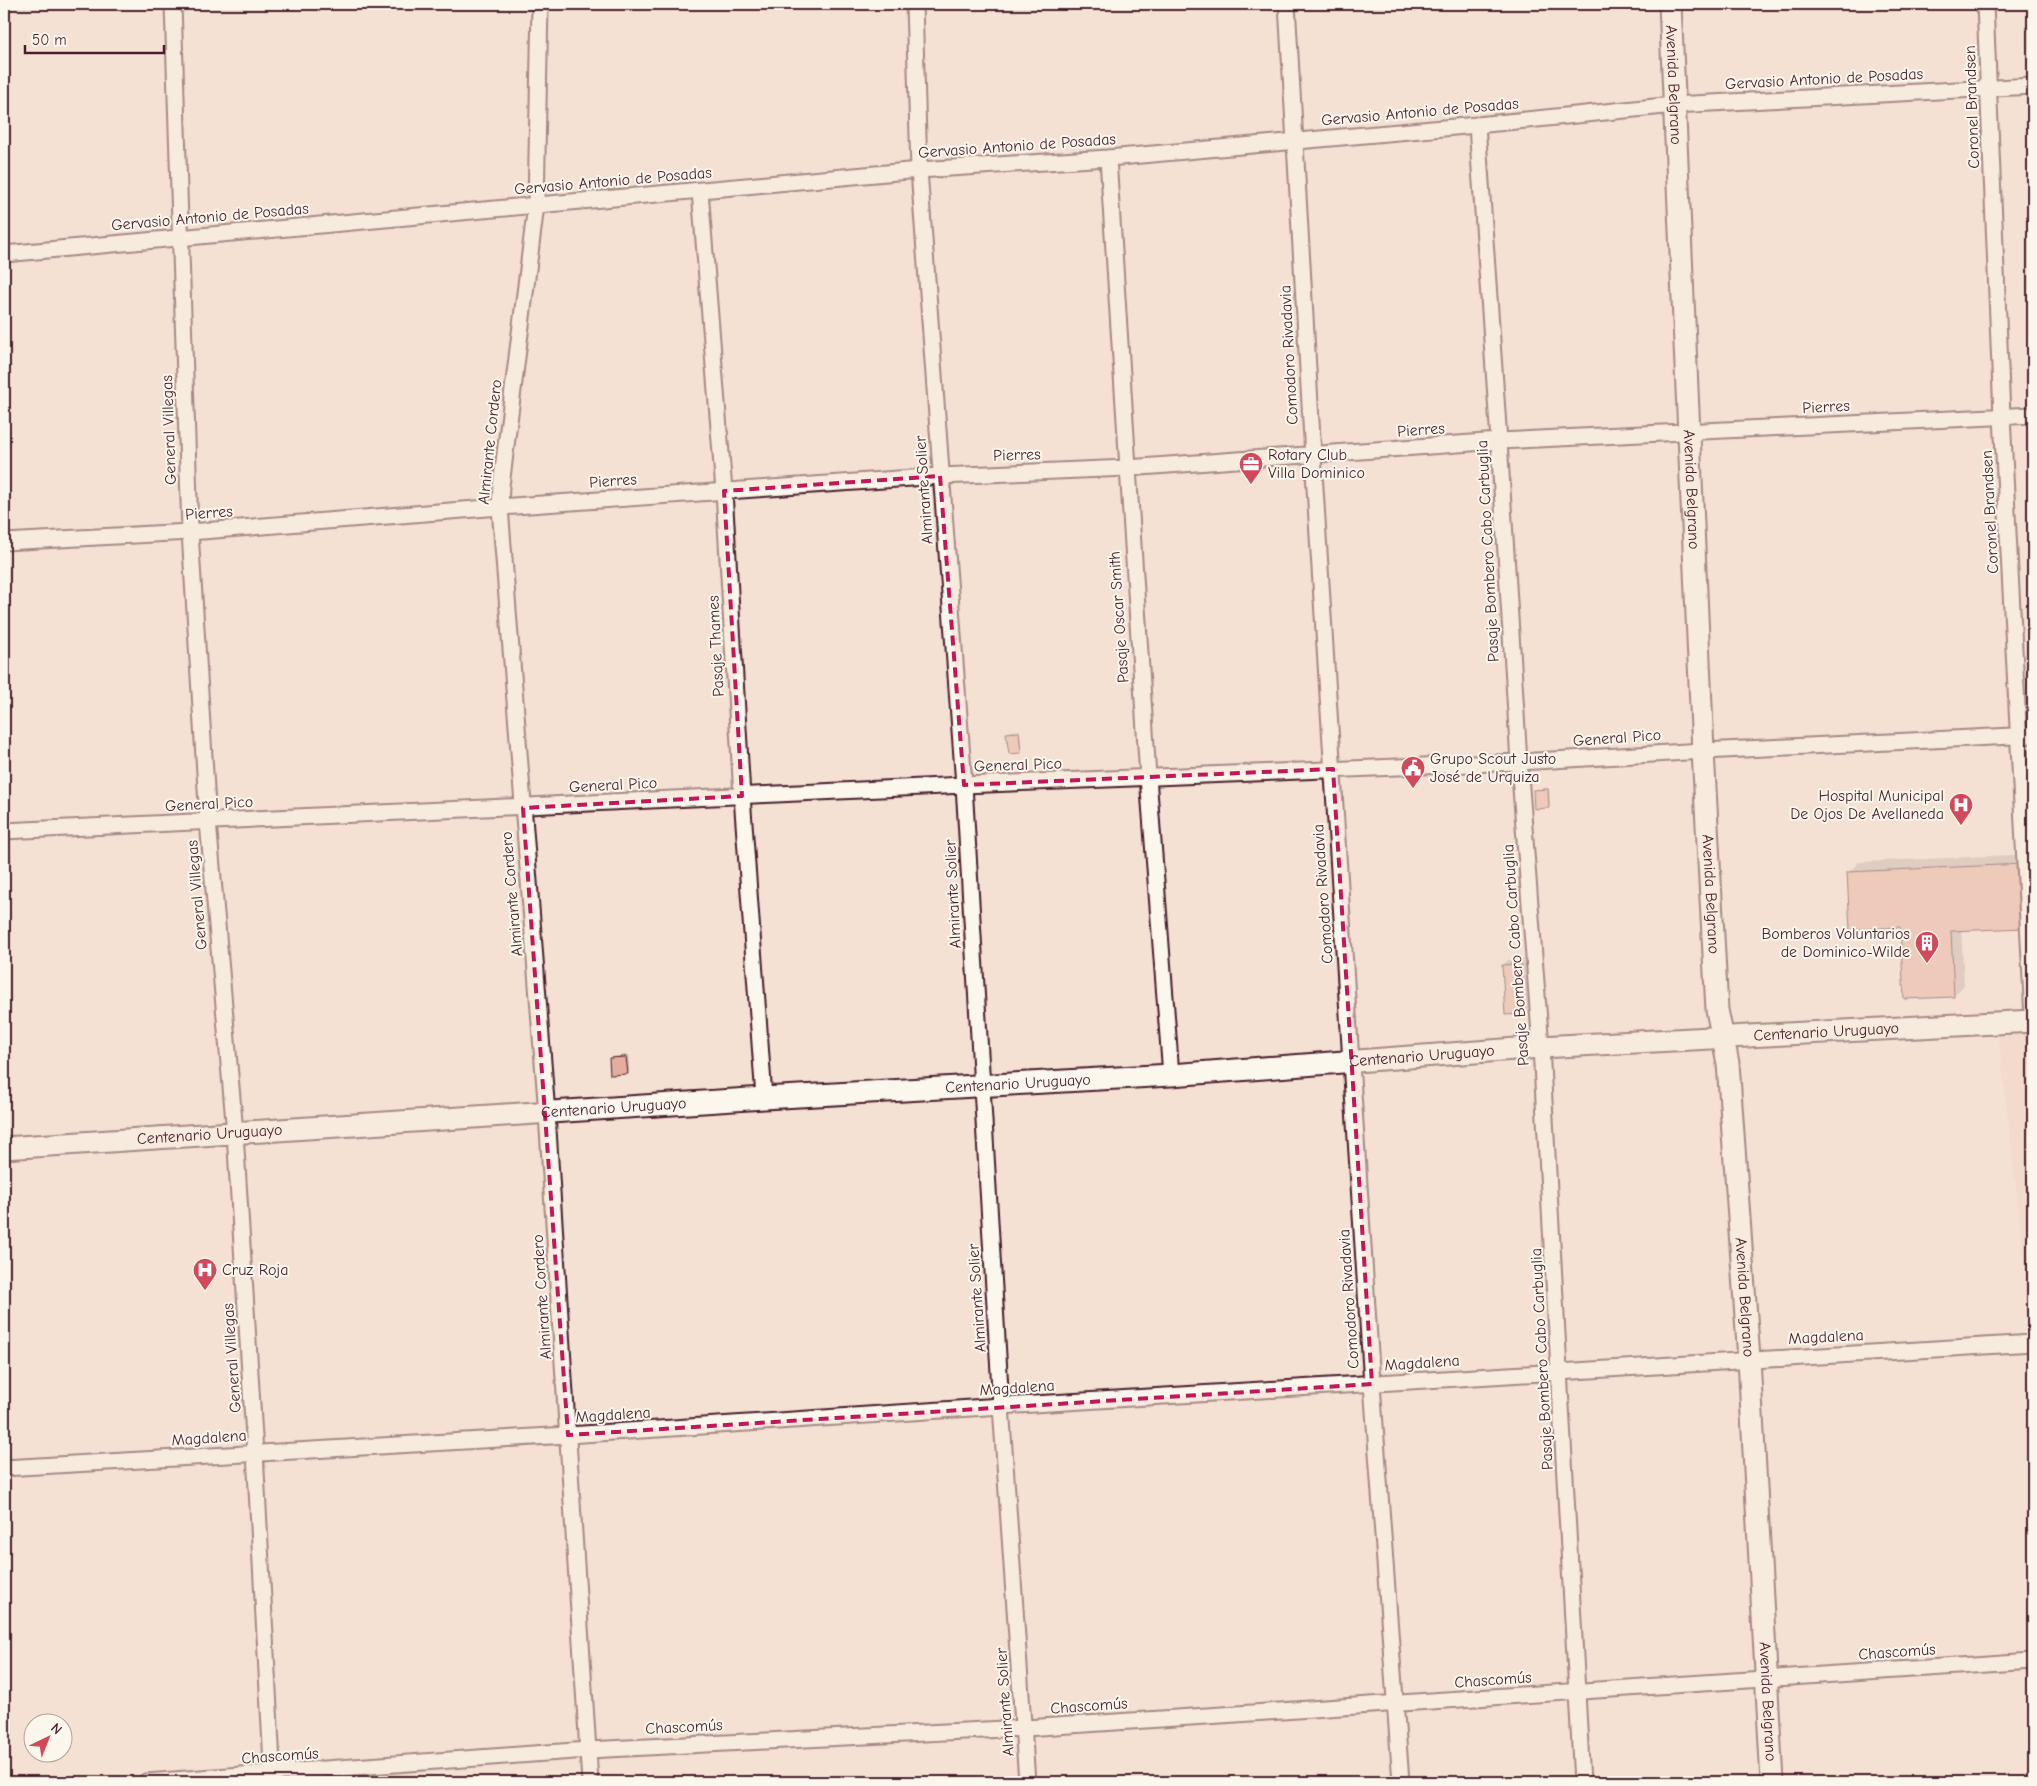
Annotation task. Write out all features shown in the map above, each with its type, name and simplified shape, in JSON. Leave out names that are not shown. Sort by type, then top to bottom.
[{"type":"main road","name":"Avenida Belgrano","points":[[1670,4],[1703,751],[1717,1010],[1728,1063],[1749,1359],[1772,1782]]},
{"type":"main road","name":"Centenario Uruguayo","points":[[4,1148],[547,1114],[764,1098],[1171,1074],[1541,1047],[2033,1020]]},
{"type":"street","name":"General Villegas","points":[[173,4],[179,238],[190,532],[208,821],[235,1133],[256,1453],[272,1778]]},
{"type":"street","name":"Almirante Cordero","points":[[540,4],[536,205],[502,477],[500,507],[547,1114],[590,1782]]},
{"type":"street","name":"Almirante Solier","points":[[914,4],[919,170],[964,785],[1001,1406],[1025,1728],[1027,1782]]},
{"type":"street","name":"Comodoro Rivadavia","points":[[1287,4],[1312,456],[1372,1384],[1401,1782]]},
{"type":"street","name":"Coronel Brandsen","points":[[1985,4],[2002,416],[2026,736],[2033,1020]]},
{"type":"street","name":"Gervasio Antonio de Posadas","points":[[4,254],[919,170],[1108,158],[1477,125],[1674,104],[2033,86]]},
{"type":"street","name":"Pasaje Bombero Cabo Carbuglia","points":[[1477,125],[1519,762],[1541,1047],[1582,1782]]},
{"type":"street","name":"Pasaje Oscar Smith","points":[[1108,158],[1148,777],[1171,1074]]},
{"type":"street","name":"Pasaje Thames","points":[[700,191],[724,491],[742,796],[764,1098]]},
{"type":"street","name":"Pierres","points":[[4,542],[190,532],[500,507],[940,476],[1127,468],[1499,441],[2033,414]]},
{"type":"street","name":"General Pico","points":[[4,831],[523,808],[964,785],[1519,762],[1703,751],[2026,736]]},
{"type":"street","name":"Magdalena","points":[[4,1468],[568,1435],[1749,1359],[2033,1343]]},
{"type":"street","name":"Chascomús","points":[[146,1782],[272,1778],[588,1750],[1025,1728],[2033,1661]]},
{"type":"highlighted area","points":[[940,476],[964,785],[1333,769],[1372,1384],[568,1435],[523,808],[742,796],[724,491]]},
{"type":"shaded area","points":[[2033,1025],[2033,1334],[1997,1026]]},
{"type":"building","points":[[1019,732],[1021,753],[1009,754],[1006,733]]},
{"type":"building","points":[[1548,789],[1549,808],[1534,809],[1533,790]]},
{"type":"building","name":"Bomberos Voluntarios de Dominico-Wilde","points":[[2022,864],[2025,928],[1951,931],[1954,997],[1904,999],[1900,927],[1850,930],[1847,872]]},
{"type":"building","points":[[1521,964],[1524,1014],[1505,1015],[1502,965]]},
{"type":"building","points":[[626,1057],[628,1074],[610,1075],[609,1058]]},
{"type":"place","name":"Rotary Club Villa Dominico","points":[[1251,485]]},
{"type":"place","name":"Grupo Scout Justo José de Urquiza","points":[[1413,789]]},
{"type":"place","name":"Hospital Municipal De Ojos De Avellaneda","points":[[1961,826]]},
{"type":"place","name":"Bomberos Voluntarios de Dominico-Wilde","points":[[1927,964]]},
{"type":"place","name":"Cruz Roja","points":[[205,1291]]}]
